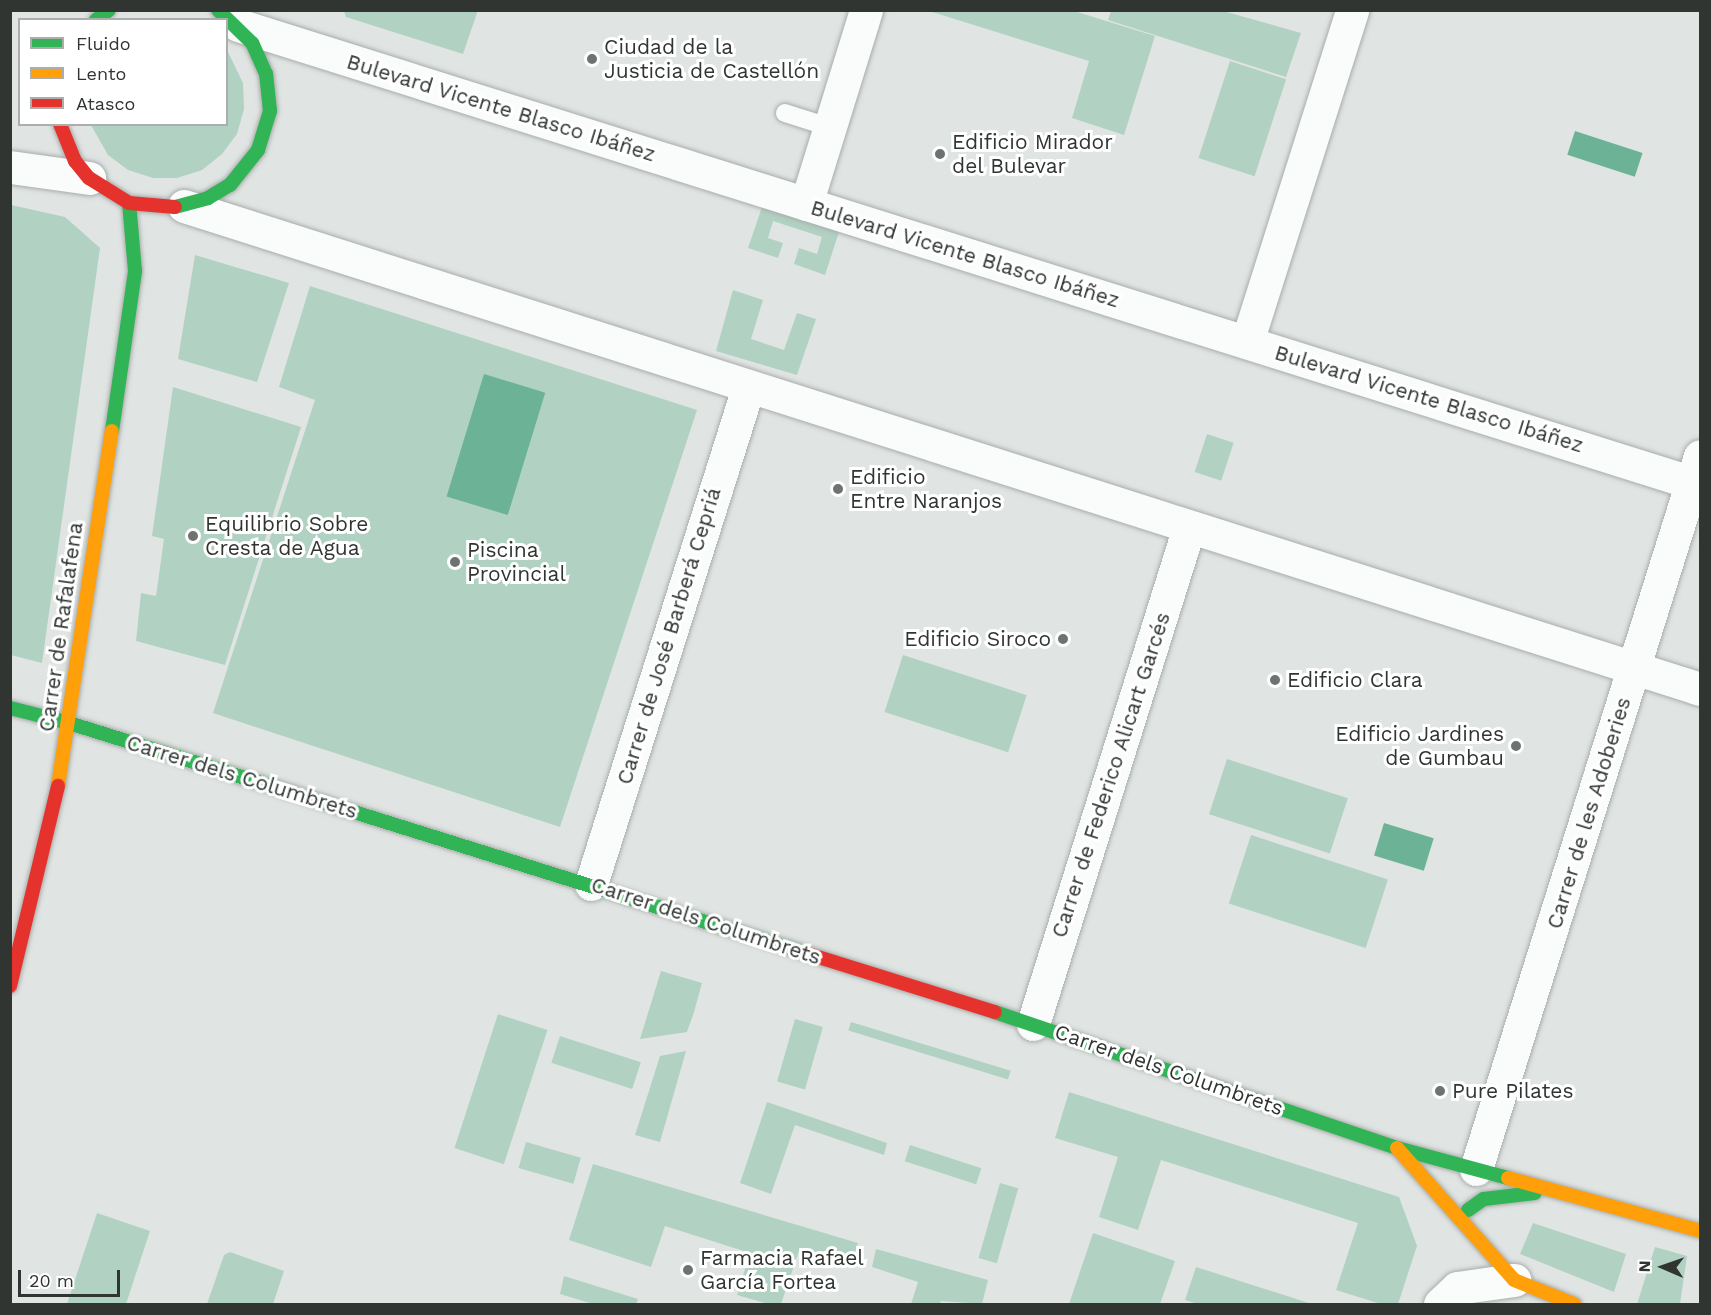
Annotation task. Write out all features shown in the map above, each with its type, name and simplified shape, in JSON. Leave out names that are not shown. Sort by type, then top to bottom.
[{"type":"street","points":[[806,204],[866,10]]},
{"type":"street","points":[[1247,342],[1352,10]]},
{"type":"street","points":[[166,211],[208,198],[230,185],[245,170],[266,131],[270,111],[266,74],[252,43],[228,18]]},
{"type":"street","name":"Bulevard Vicente Blasco Ibáñez","points":[[228,18],[806,204],[1247,342],[1698,474]]},
{"type":"street","points":[[61,126],[75,161],[89,178],[129,203],[166,211],[748,388],[1701,689]]},
{"type":"street","points":[[10,167],[89,178]]},
{"type":"street","name":"Carrer de Rafalafena","points":[[10,986],[50,831],[69,723],[135,271],[129,203]]},
{"type":"street","name":"Carrer de Rafalafena","points":[[135,271],[147,245]]},
{"type":"street","name":"Carrer de José Barberá Cepriá","points":[[591,884],[748,388]]},
{"type":"street","name":"Carrer de les Adoberies","points":[[1472,1179],[1698,474]]},
{"type":"street","name":"Carrer de Federico Alicart Garcés","points":[[1033,1024],[1189,527]]},
{"type":"street","name":"Carrer dels Columbrets","points":[[10,708],[69,723],[591,884],[1033,1024],[1397,1148],[1472,1179],[1567,1192],[1701,1231]]},
{"type":"street","name":"Carrer dels Columbrets","points":[[1397,1148],[1514,1280],[1574,1305]]},
{"type":"street","points":[[1467,1227],[1472,1179]]},
{"type":"street","name":"Carrer dels Columbrets","points":[[1468,1210],[1484,1199],[1504,1194],[1567,1192]]},
{"type":"street","name":"Carrer dels Columbrets","points":[[1449,1296],[1514,1280]]},
{"type":"lane","points":[[785,113],[829,127]]},
{"type":"shaded area","points":[[478,10],[463,54],[346,17],[344,11]]},
{"type":"shaded area","points":[[929,11],[1074,11],[1155,36],[1124,135],[1072,118],[1089,61]]},
{"type":"shaded area","points":[[1111,11],[1223,11],[1301,33],[1286,77],[1108,20]]},
{"type":"shaded area","points":[[228,52],[243,83],[244,109],[237,134],[222,154],[202,170],[177,178],[153,178],[128,170],[108,155],[92,126],[228,126]]},
{"type":"shaded area","points":[[1230,61],[1286,79],[1255,176],[1198,158]]},
{"type":"shaded area","points":[[1575,131],[1643,153],[1635,177],[1567,155]]},
{"type":"shaded area","points":[[11,205],[65,217],[100,248],[42,663],[11,655]]},
{"type":"shaded area","points":[[762,207],[839,232],[825,275],[794,264],[799,248],[817,254],[822,237],[773,221],[768,238],[783,243],[778,258],[748,248]]},
{"type":"shaded area","points":[[195,255],[289,283],[257,382],[178,359]]},
{"type":"shaded area","name":"Piscina Provincial","points":[[310,286],[697,410],[560,827],[213,713],[315,400],[279,387]]},
{"type":"shaded area","points":[[733,290],[763,300],[751,339],[784,350],[797,313],[816,319],[797,375],[716,351]]},
{"type":"shaded area","points":[[484,374],[545,393],[508,515],[447,496]]},
{"type":"shaded area","points":[[173,387],[301,427],[225,665],[136,641],[141,593],[156,596],[164,539],[152,536]]},
{"type":"shaded area","points":[[1207,434],[1234,443],[1221,481],[1195,472]]},
{"type":"shaded area","points":[[903,655],[1027,695],[1008,752],[884,712]]},
{"type":"shaded area","points":[[1227,759],[1348,798],[1330,853],[1209,814]]},
{"type":"shaded area","points":[[1384,823],[1434,838],[1424,871],[1374,856]]},
{"type":"shaded area","points":[[1251,835],[1388,879],[1366,948],[1229,903]]},
{"type":"shaded area","points":[[661,971],[702,983],[694,1012],[687,1032],[640,1039]]},
{"type":"shaded area","points":[[498,1014],[547,1030],[504,1164],[454,1148]]},
{"type":"shaded area","points":[[795,1019],[823,1027],[805,1089],[777,1081]]},
{"type":"shaded area","points":[[851,1022],[1011,1071],[1008,1079],[848,1031]]},
{"type":"shaded area","points":[[560,1036],[641,1062],[632,1089],[551,1063]]},
{"type":"shaded area","points":[[686,1051],[660,1142],[635,1135],[660,1056]]},
{"type":"shaded area","points":[[1069,1092],[1399,1197],[1417,1246],[1398,1304],[1381,1304],[1336,1290],[1358,1223],[1161,1160],[1138,1230],[1099,1217],[1118,1157],[1055,1138]]},
{"type":"shaded area","points":[[767,1102],[887,1143],[884,1155],[795,1125],[771,1194],[740,1183]]},
{"type":"shaded area","points":[[526,1142],[581,1158],[573,1184],[519,1168]]},
{"type":"shaded area","points":[[910,1145],[981,1168],[976,1184],[905,1161]]},
{"type":"shaded area","points":[[593,1164],[858,1243],[852,1262],[800,1248],[781,1304],[768,1304],[737,1295],[750,1253],[665,1226],[651,1267],[569,1240]]},
{"type":"shaded area","points":[[1000,1183],[1018,1188],[997,1263],[979,1258]]},
{"type":"shaded area","points":[[97,1213],[150,1231],[126,1304],[67,1304]]},
{"type":"shaded area","points":[[1533,1223],[1626,1254],[1614,1292],[1520,1254]]},
{"type":"shaded area","points":[[1093,1233],[1175,1261],[1160,1304],[1069,1304]]},
{"type":"shaded area","points":[[1655,1247],[1687,1256],[1680,1304],[1637,1304]]},
{"type":"shaded area","points":[[876,1249],[988,1280],[982,1304],[941,1301],[940,1304],[911,1304],[918,1282],[872,1267]]},
{"type":"shaded area","points":[[230,1252],[284,1271],[273,1304],[207,1304],[224,1255]]},
{"type":"shaded area","points":[[1196,1267],[1312,1304],[1198,1304],[1185,1300]]},
{"type":"shaded area","points":[[564,1276],[638,1299],[636,1304],[593,1304],[560,1294]]},
{"type":"traffic: fast","points":[[99,18],[109,10]]},
{"type":"traffic: fast","points":[[218,10],[226,18]]},
{"type":"traffic: fast","points":[[175,207],[208,198],[230,185],[258,150],[270,111],[266,74],[252,43],[228,20]]},
{"type":"traffic: fast","points":[[112,431],[135,271],[129,203]]},
{"type":"traffic: fast","points":[[10,708],[69,723],[802,952]]},
{"type":"traffic: fast","points":[[995,1012],[1397,1148],[1508,1178]]},
{"type":"traffic: fast","points":[[1468,1210],[1484,1199],[1535,1193]]},
{"type":"traffic: slow","points":[[58,786],[112,431]]},
{"type":"traffic: slow","points":[[1397,1148],[1514,1280],[1574,1304]]},
{"type":"traffic: slow","points":[[1508,1178],[1700,1231]]},
{"type":"traffic: jam","points":[[61,126],[75,161],[89,178],[129,203],[175,207]]},
{"type":"traffic: jam","points":[[10,986],[58,786]]},
{"type":"traffic: jam","points":[[802,952],[995,1012]]},
{"type":"place","name":"Ciudad de la Justicia de Castellón","points":[[592,59]]},
{"type":"place","name":"Edificio Mirador del Bulevar","points":[[940,154]]},
{"type":"place","name":"Edificio Entre Naranjos","points":[[838,489]]},
{"type":"place","name":"Equilibrio Sobre Cresta de Agua","points":[[193,536]]},
{"type":"place","name":"Piscina Provincial","points":[[455,562]]},
{"type":"place","name":"Edificio Siroco","points":[[1063,639]]},
{"type":"place","name":"Edificio Clara","points":[[1275,680]]},
{"type":"place","name":"Edificio Jardines de Gumbau","points":[[1516,746]]},
{"type":"place","name":"Pure Pilates","points":[[1440,1091]]},
{"type":"place","name":"Farmacia Rafael García Fortea","points":[[688,1270]]}]
